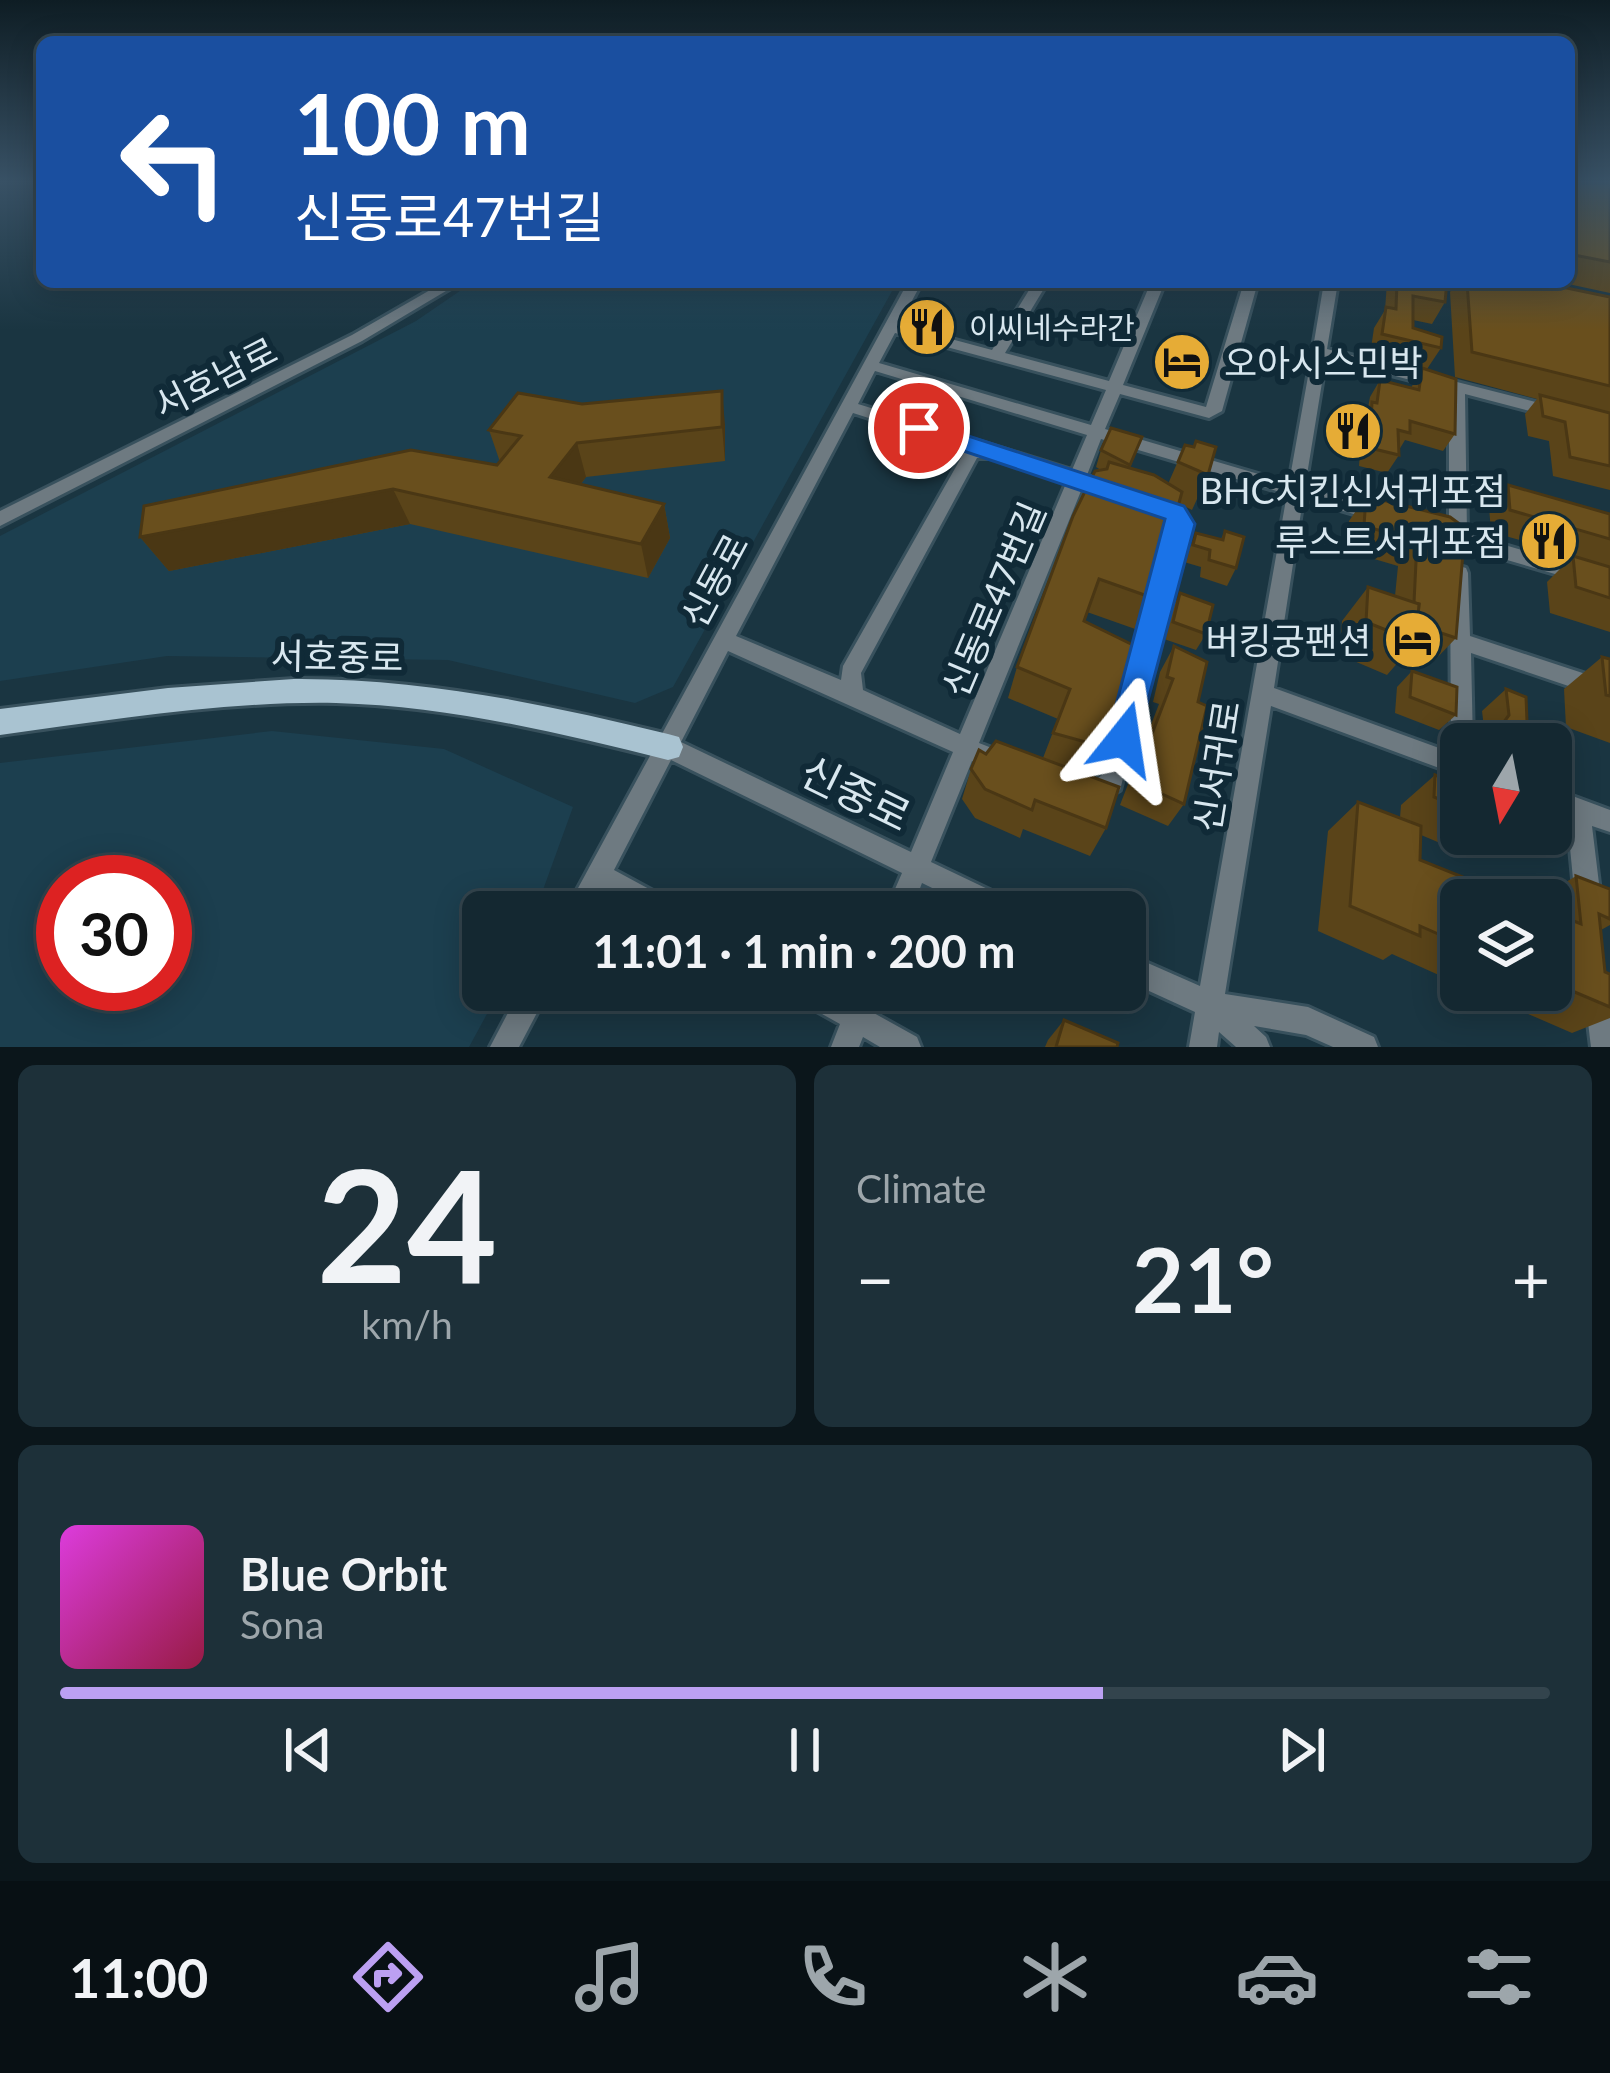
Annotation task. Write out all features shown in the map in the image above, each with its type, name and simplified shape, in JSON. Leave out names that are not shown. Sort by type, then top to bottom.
[{"type":"main road","name":"서호중로","points":[[0,722],[203,695],[336,692],[437,698],[543,716],[668,747]]},
{"type":"street","name":"서호남로","points":[[0,519],[357,338],[444,288]]},
{"type":"street","name":"신동로","points":[[589,891],[912,288]]},
{"type":"street","points":[[996,356],[1037,288]]},
{"type":"street","name":"신동로47번길","points":[[906,891],[1156,288]]},
{"type":"street","points":[[890,327],[1212,412],[1249,288]]},
{"type":"street","name":"신서귀로","points":[[1203,1047],[1330,288]]},
{"type":"street","points":[[1318,351],[1566,416]]},
{"type":"street","points":[[870,365],[1397,520]]},
{"type":"street","points":[[1456,388],[1462,723]]},
{"type":"street","name":"신동로47번길","points":[[724,640],[1074,790],[1096,793],[1112,782],[1181,524],[1175,512],[848,406]]},
{"type":"street","name":"신동로47번길","points":[[853,695],[850,672],[972,453],[990,450]]},
{"type":"street","points":[[1417,526],[1610,583]]},
{"type":"street","points":[[1460,640],[1610,691]]},
{"type":"street","points":[[1261,692],[1440,758]]},
{"type":"street","name":"신중로","points":[[668,747],[961,891]]},
{"type":"street","points":[[1572,807],[1610,820]]},
{"type":"street","points":[[1578,809],[1605,1047]]},
{"type":"street","points":[[598,875],[627,891]]},
{"type":"street","points":[[1146,976],[1211,1005],[1308,1021],[1364,1047]]},
{"type":"street","points":[[1211,1005],[1256,1047]]},
{"type":"street","points":[[504,1047],[524,1011]]},
{"type":"street","points":[[845,1047],[859,1011]]},
{"type":"street","points":[[869,1011],[907,1047]]},
{"type":"shaded area","points":[[464,288],[894,288],[673,687],[635,703],[448,660],[167,656],[0,681],[0,536],[416,321]]},
{"type":"shaded area","points":[[272,731],[444,749],[573,807],[543,891],[462,891],[462,1011],[489,1011],[469,1047],[0,1047],[0,763]]},
{"type":"building","points":[[1575,232],[1610,232],[1610,262],[1575,255]]},
{"type":"building","points":[[1397,288],[1446,288],[1445,302],[1413,296],[1413,328],[1442,337],[1441,348],[1382,334],[1386,307],[1396,309]]},
{"type":"building","points":[[1467,288],[1567,288],[1610,297],[1610,386],[1472,352]]},
{"type":"building","points":[[1422,368],[1456,379],[1455,434],[1410,421],[1410,433],[1398,430],[1399,455],[1370,448],[1372,402],[1377,403],[1380,380],[1419,390]]},
{"type":"building","points":[[722,391],[722,427],[577,443],[550,477],[664,504],[641,544],[393,489],[140,537],[144,506],[411,450],[497,465],[521,436],[489,430],[518,393],[582,404]]},
{"type":"building","points":[[1540,395],[1610,413],[1610,466],[1570,457],[1565,422],[1543,416]]},
{"type":"building","points":[[1111,428],[1142,437],[1130,465],[1101,450]]},
{"type":"building","points":[[1196,441],[1216,447],[1208,475],[1178,462],[1185,445],[1194,447]]},
{"type":"building","points":[[1109,462],[1154,475],[1182,492],[1153,598],[1099,579],[1084,621],[1135,646],[1107,748],[1053,733],[1070,689],[1017,667],[1073,516],[1095,471],[1107,469]]},
{"type":"building","points":[[1508,485],[1610,514],[1610,539],[1510,510]]},
{"type":"building","points":[[1366,496],[1450,517],[1465,528],[1456,638],[1417,625],[1417,541],[1364,526]]},
{"type":"building","points":[[1225,531],[1244,537],[1236,568],[1209,560],[1210,550],[1193,545],[1196,533],[1223,540]]},
{"type":"building","points":[[1573,556],[1610,567],[1610,598],[1576,587]]},
{"type":"building","points":[[1368,587],[1419,604],[1416,642],[1366,622]]},
{"type":"building","points":[[1180,593],[1213,605],[1206,634],[1173,622]]},
{"type":"building","points":[[1174,646],[1207,662],[1198,702],[1207,706],[1184,804],[1134,781],[1173,679],[1167,677]]},
{"type":"building","points":[[1602,657],[1610,659],[1610,696],[1606,695]]},
{"type":"building","points":[[1412,671],[1457,687],[1456,715],[1410,697]]},
{"type":"building","points":[[1506,689],[1526,697],[1527,721],[1532,723],[1503,723],[1509,715]]},
{"type":"building","points":[[996,741],[1119,787],[1106,828],[1035,800],[1032,810],[985,789],[971,769],[979,750],[986,754]]},
{"type":"building","points":[[1435,775],[1440,777],[1440,799],[1434,797]]},
{"type":"building","points":[[1358,802],[1421,826],[1420,860],[1468,879],[1440,879],[1440,935],[1420,926],[1420,936],[1350,906]]},
{"type":"building","points":[[1576,876],[1610,889],[1610,919],[1599,914],[1605,972],[1610,974],[1610,1007],[1572,991],[1572,920],[1581,924]]},
{"type":"building","points":[[1064,1020],[1118,1043],[1117,1047],[1056,1047]]},
{"type":"place","name":"이씨네수라간","points":[[927,327]]},
{"type":"place","name":"오아시스민박","points":[[1182,362]]},
{"type":"place","name":"BHC치킨신서귀포점","points":[[1353,431]]},
{"type":"place","name":"루스트서귀포점","points":[[1549,541]]},
{"type":"place","name":"버킹궁팬션","points":[[1413,640]]},
{"type":"route","points":[[919,428],[1175,512],[1181,524],[1124,739]]}]
